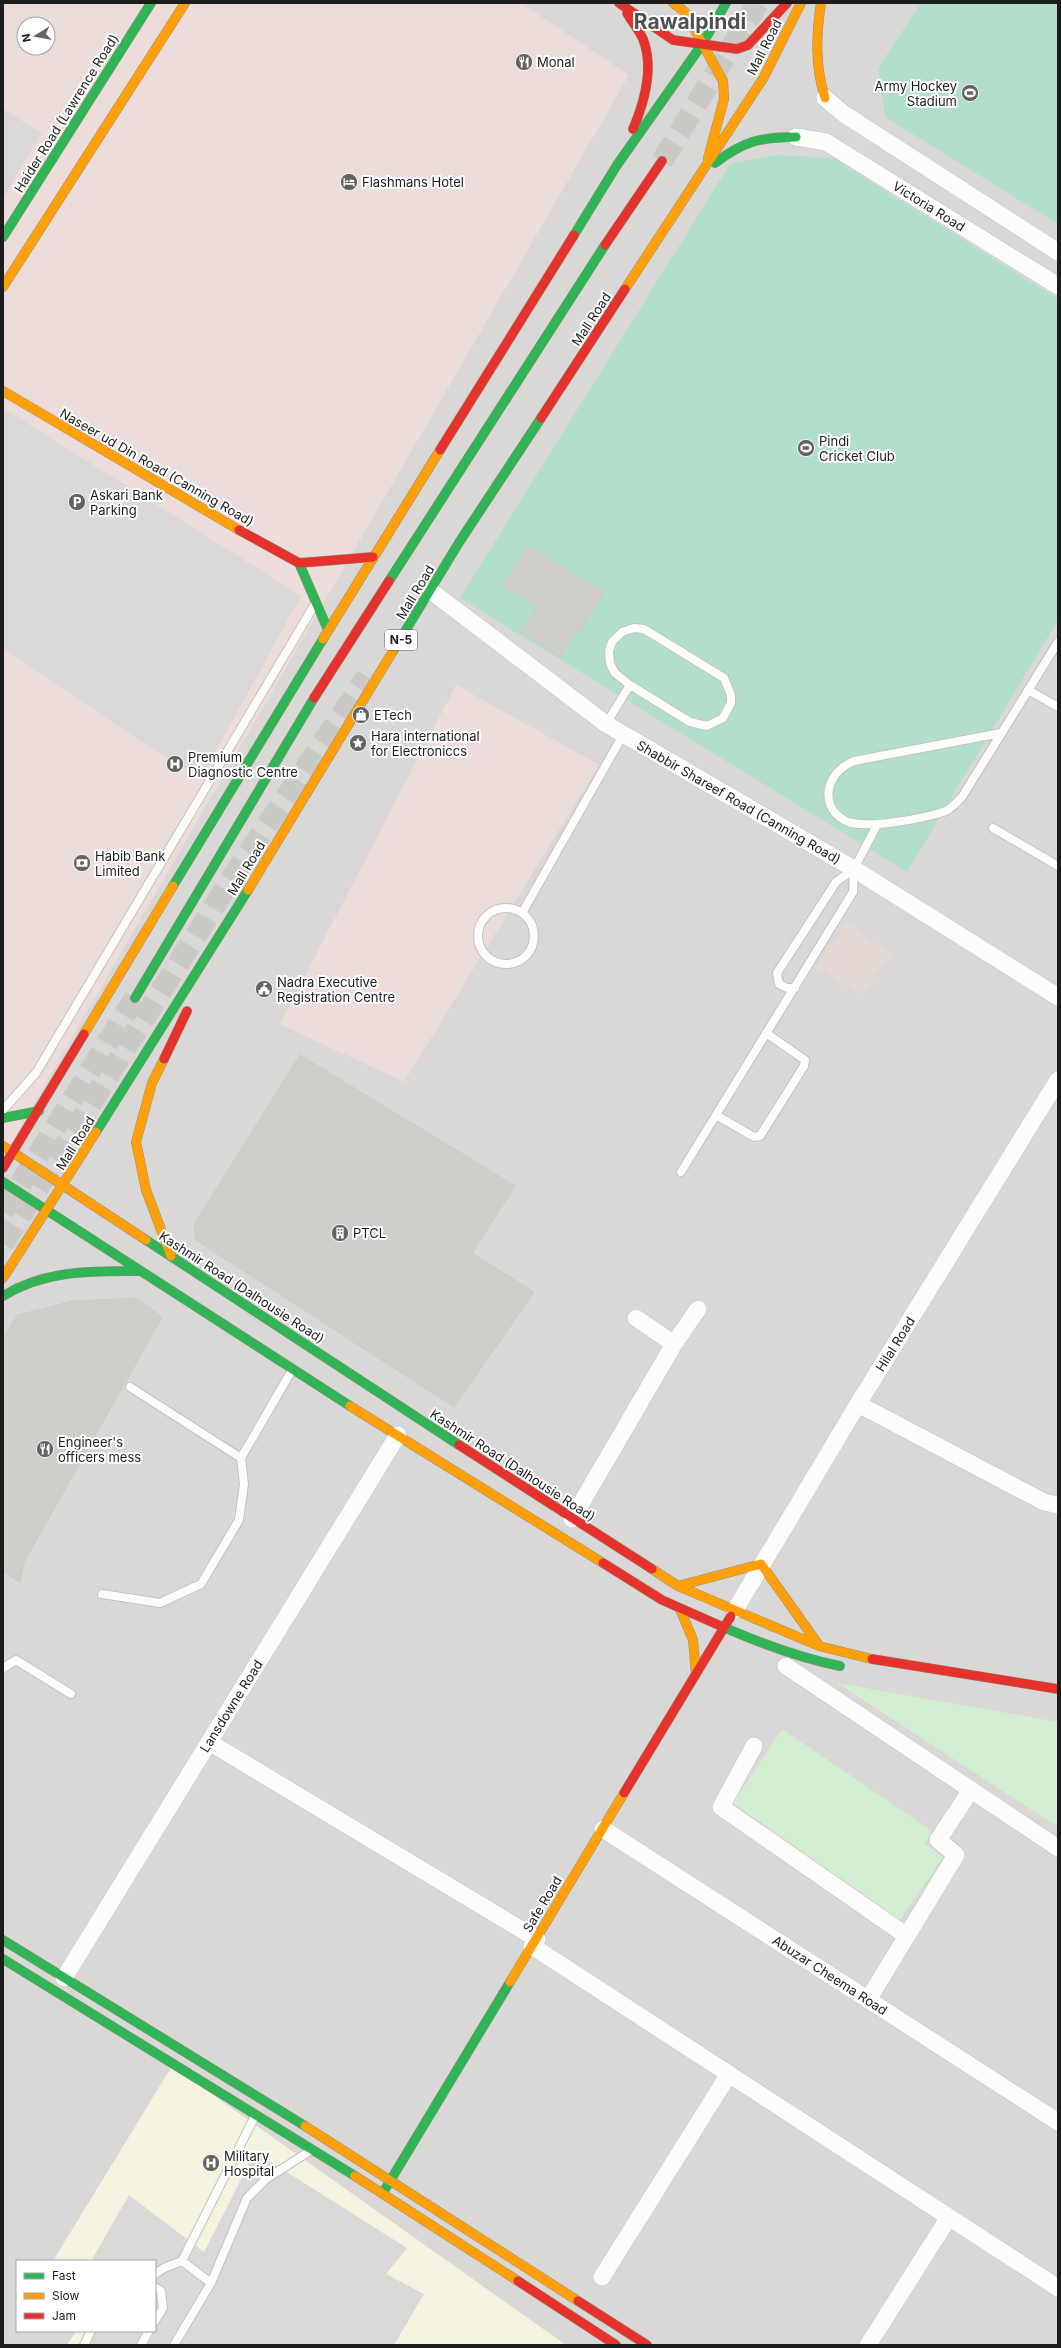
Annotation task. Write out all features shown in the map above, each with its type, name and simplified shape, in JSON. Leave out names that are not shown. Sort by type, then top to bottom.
[{"type":"main road","name":"Haider Road (Lawrence Road)","points":[[3,237],[151,3]]},
{"type":"main road","points":[[3,286],[185,3]]},
{"type":"main road","points":[[673,3],[685,12],[723,81],[724,99],[704,172]]},
{"type":"main road","points":[[3,1168],[39,1111],[373,557],[617,165],[703,43],[726,3]]},
{"type":"main road","points":[[621,4],[667,37],[737,49],[748,46],[787,3]]},
{"type":"main road","name":"Mall Road","points":[[3,1278],[63,1186],[204,962],[460,541],[704,172],[764,77],[801,3]]},
{"type":"main road","points":[[821,3],[815,54],[818,78],[825,98]]},
{"type":"main road","points":[[617,165],[639,117],[647,79],[644,42],[621,4]]},
{"type":"main road","points":[[704,172],[736,147],[757,138],[796,137]]},
{"type":"main road","name":"Mall Road","points":[[135,998],[291,734],[570,297],[662,161]]},
{"type":"main road","name":"Naseer ud Din Road (Canning Road)","points":[[3,391],[192,503],[299,563]]},
{"type":"main road","points":[[328,630],[299,563],[373,557]]},
{"type":"main road","points":[[172,1256],[146,1190],[136,1142],[152,1083],[185,1017],[204,962]]},
{"type":"main road","points":[[3,1118],[39,1111]]},
{"type":"main road","name":"Kashmir Road (Dalhousie Road)","points":[[3,1146],[572,1519],[678,1586],[819,1646],[877,1661],[1058,1689]]},
{"type":"main road","points":[[3,1182],[292,1370],[680,1609],[724,1628],[816,1661],[847,1668]]},
{"type":"main road","points":[[3,1296],[30,1281],[79,1271],[139,1271]]},
{"type":"main road","points":[[678,1586],[761,1564],[819,1646]]},
{"type":"main road","points":[[680,1609],[691,1627],[695,1645],[696,1674]]},
{"type":"main road","name":"Safe Road","points":[[383,2194],[734,1610]]},
{"type":"main road","points":[[3,1940],[391,2180],[647,2345]]},
{"type":"main road","points":[[3,1960],[383,2194],[616,2345]]},
{"type":"street","points":[[825,98],[844,114],[1058,252]]},
{"type":"street","name":"Victoria Road","points":[[796,137],[826,142],[1058,286]]},
{"type":"street","name":"Shabbir Shareef Road (Canning Road)","points":[[431,591],[606,724],[854,869],[1058,997]]},
{"type":"street","name":"Hilal Road","points":[[734,1610],[858,1404],[1058,1080]]},
{"type":"street","points":[[572,1519],[674,1344],[698,1309]]},
{"type":"street","points":[[636,1318],[674,1344]]},
{"type":"street","points":[[858,1404],[1044,1502],[1058,1505]]},
{"type":"street","name":"Lansdowne Road","points":[[64,1978],[398,1435]]},
{"type":"street","points":[[786,1666],[1058,1848]]},
{"type":"street","points":[[209,1742],[534,1942],[729,2074],[1058,2288]]},
{"type":"street","points":[[754,1746],[721,1807],[907,1936]]},
{"type":"street","points":[[868,2000],[956,1855],[938,1840],[971,1790]]},
{"type":"street","name":"Abuzar Cheema Road","points":[[603,1829],[1058,2122]]},
{"type":"street","points":[[602,2277],[729,2074]]},
{"type":"street","points":[[868,2345],[949,2217]]},
{"type":"lane","points":[[3,1110],[36,1073],[316,602]]},
{"type":"lane","points":[[634,628],[644,629],[724,678],[731,695],[731,704],[723,718],[715,724],[700,726],[690,722],[630,685],[615,673],[610,664],[609,651],[612,642],[622,632],[634,628]]},
{"type":"lane","points":[[1001,733],[854,761],[843,765],[831,780],[828,793],[832,807],[845,821],[861,825],[877,825],[948,810],[962,797],[1058,642]]},
{"type":"lane","points":[[606,724],[630,685]]},
{"type":"lane","points":[[1028,690],[1058,707]]},
{"type":"lane","points":[[522,913],[623,735]]},
{"type":"lane","points":[[680,1172],[853,892],[854,869],[877,825]]},
{"type":"lane","points":[[994,828],[1058,866]]},
{"type":"lane","points":[[795,988],[788,988],[779,984],[777,973],[836,882],[854,869]]},
{"type":"lane","points":[[511,908],[522,913],[530,921],[534,932],[530,949],[518,961],[507,964],[496,962],[486,955],[480,946],[478,934],[482,923],[489,914],[500,909],[511,908]]},
{"type":"lane","points":[[716,1115],[754,1137],[760,1136],[804,1066],[805,1060],[766,1033]]},
{"type":"lane","points":[[102,1594],[160,1603],[201,1584],[239,1520],[244,1484],[241,1458],[292,1370]]},
{"type":"lane","points":[[130,1387],[241,1458]]},
{"type":"lane","points":[[3,1668],[16,1660],[71,1694]]},
{"type":"lane","points":[[156,2273],[164,2268],[182,2261],[256,2115]]},
{"type":"lane","points":[[174,2345],[211,2283],[247,2198],[266,2179],[311,2150]]},
{"type":"lane","points":[[182,2261],[211,2283]]},
{"type":"lane","points":[[156,2288],[161,2291],[162,2308],[156,2319]]},
{"type":"lane","points":[[84,2345],[91,2332]]},
{"type":"lane","points":[[141,2345],[148,2332]]},
{"type":"shaded area","points":[[3,3],[1058,3],[1058,2345],[3,2345]]},
{"type":"shaded area","points":[[3,3],[521,3],[629,75],[3,1157]]},
{"type":"shaded area","points":[[3,109],[41,133],[3,199]]},
{"type":"shaded area","name":"Askari Bank Parking","points":[[3,408],[301,596],[202,776],[175,764],[3,649]]},
{"type":"shaded area","points":[[456,685],[599,765],[404,1082],[280,1024]]},
{"type":"shaded area","points":[[847,923],[892,956],[860,995],[815,966]]},
{"type":"shaded area","name":"Military Hospital","points":[[172,2066],[566,2345],[67,2345],[75,2332],[156,2332],[156,2260],[54,2260]]},
{"type":"shaded area","points":[[255,2152],[407,2248],[386,2274],[424,2294],[394,2345],[80,2345],[87,2332],[156,2332],[156,2260],[92,2260],[129,2195],[204,2252]]},
{"type":"green space","name":"Army Hockey Stadium","points":[[921,3],[1058,3],[1058,224],[885,117],[878,68]]},
{"type":"green space","name":"Pindi Cricket Club","points":[[775,155],[833,158],[1058,299],[1058,620],[907,872],[460,598],[730,164]]},
{"type":"green space","points":[[837,1683],[1058,1722],[1058,1827]]},
{"type":"green space","points":[[782,1729],[932,1831],[925,1844],[943,1857],[900,1920],[733,1803]]},
{"type":"building","points":[[528,546],[604,593],[579,632],[576,630],[560,657],[521,632],[537,607],[503,585]]},
{"type":"building","name":"PTCL","points":[[300,1055],[515,1186],[472,1253],[534,1292],[454,1407],[196,1240],[194,1225]]},
{"type":"building","name":"Engineer's officers mess","points":[[137,1298],[162,1317],[24,1562],[20,1582],[3,1572],[3,1337],[18,1315],[73,1301]]},
{"type":"tunnel","points":[[662,161],[758,3]]},
{"type":"tunnel","points":[[3,1244],[235,873],[367,677]]},
{"type":"tunnel","points":[[3,1212],[135,998]]},
{"type":"traffic: fast","points":[[3,237],[151,3]]},
{"type":"traffic: fast","points":[[574,235],[617,165],[703,43],[726,3]]},
{"type":"traffic: fast","points":[[715,163],[744,145],[762,139],[796,137]]},
{"type":"traffic: fast","points":[[389,581],[605,245]]},
{"type":"traffic: fast","points":[[393,651],[460,541],[541,418]]},
{"type":"traffic: fast","points":[[299,563],[328,630]]},
{"type":"traffic: fast","points":[[173,886],[323,639]]},
{"type":"traffic: fast","points":[[135,998],[314,698]]},
{"type":"traffic: fast","points":[[96,1132],[248,890]]},
{"type":"traffic: fast","points":[[3,1118],[39,1111]]},
{"type":"traffic: fast","points":[[3,1182],[350,1406]]},
{"type":"traffic: fast","points":[[146,1240],[459,1445]]},
{"type":"traffic: fast","points":[[3,1296],[19,1287],[52,1277],[86,1272],[139,1271]]},
{"type":"traffic: fast","points":[[723,1627],[780,1650],[840,1666]]},
{"type":"traffic: fast","points":[[3,1940],[305,2126]]},
{"type":"traffic: fast","points":[[3,1959],[355,2176]]},
{"type":"traffic: fast","points":[[384,2191],[510,1982]]},
{"type":"traffic: slow","points":[[3,287],[185,3]]},
{"type":"traffic: slow","points":[[673,3],[685,12],[723,81],[724,99],[708,158]]},
{"type":"traffic: slow","points":[[625,289],[764,77],[801,3]]},
{"type":"traffic: slow","points":[[821,3],[817,51],[819,74],[825,98]]},
{"type":"traffic: slow","points":[[3,391],[239,530]]},
{"type":"traffic: slow","points":[[323,639],[440,450]]},
{"type":"traffic: slow","points":[[248,890],[393,651]]},
{"type":"traffic: slow","points":[[84,1034],[173,886]]},
{"type":"traffic: slow","points":[[164,1059],[152,1083],[136,1142],[146,1190],[171,1256]]},
{"type":"traffic: slow","points":[[3,1278],[96,1132]]},
{"type":"traffic: slow","points":[[3,1146],[146,1240]]},
{"type":"traffic: slow","points":[[350,1406],[603,1563]]},
{"type":"traffic: slow","points":[[678,1586],[761,1564],[818,1644]]},
{"type":"traffic: slow","points":[[652,1569],[678,1586],[819,1646],[872,1659]]},
{"type":"traffic: slow","points":[[680,1609],[693,1640],[696,1674]]},
{"type":"traffic: slow","points":[[510,1982],[624,1793]]},
{"type":"traffic: slow","points":[[305,2126],[578,2301]]},
{"type":"traffic: slow","points":[[355,2176],[518,2281]]},
{"type":"traffic: jam","points":[[619,3],[673,40],[737,49],[748,45],[787,3]]},
{"type":"traffic: jam","points":[[627,13],[640,32],[648,61],[648,73],[644,96],[633,129]]},
{"type":"traffic: jam","points":[[605,245],[662,161]]},
{"type":"traffic: jam","points":[[440,450],[574,235]]},
{"type":"traffic: jam","points":[[541,418],[625,289]]},
{"type":"traffic: jam","points":[[239,530],[299,563],[373,557]]},
{"type":"traffic: jam","points":[[314,698],[389,581]]},
{"type":"traffic: jam","points":[[164,1059],[187,1011]]},
{"type":"traffic: jam","points":[[3,1168],[84,1034]]},
{"type":"traffic: jam","points":[[459,1445],[652,1569]]},
{"type":"traffic: jam","points":[[603,1563],[662,1600],[723,1627]]},
{"type":"traffic: jam","points":[[624,1793],[731,1616]]},
{"type":"traffic: jam","points":[[872,1659],[1058,1689]]},
{"type":"traffic: jam","points":[[518,2281],[616,2345]]},
{"type":"traffic: jam","points":[[578,2301],[647,2345]]},
{"type":"place","name":"Monal","points":[[524,62]]},
{"type":"place","name":"Army Hockey Stadium","points":[[970,93]]},
{"type":"place","name":"Flashmans Hotel","points":[[349,182]]},
{"type":"place","name":"Pindi Cricket Club","points":[[806,448]]},
{"type":"place","name":"Askari Bank Parking","points":[[77,502]]},
{"type":"place","name":"ETech","points":[[361,715]]},
{"type":"place","name":"Hara international for Electroniccs","points":[[358,743]]},
{"type":"place","name":"Premium Diagnostic Centre","points":[[175,764]]},
{"type":"place","name":"Habib Bank Limited","points":[[82,863]]},
{"type":"place","name":"Nadra Executive Registration Centre","points":[[264,989]]},
{"type":"place","name":"PTCL","points":[[340,1233]]},
{"type":"place","name":"Engineer's officers mess","points":[[45,1449]]},
{"type":"place","name":"Military Hospital","points":[[211,2163]]},
{"type":"district","name":"Rawalpindi","points":[[690,22]]}]
